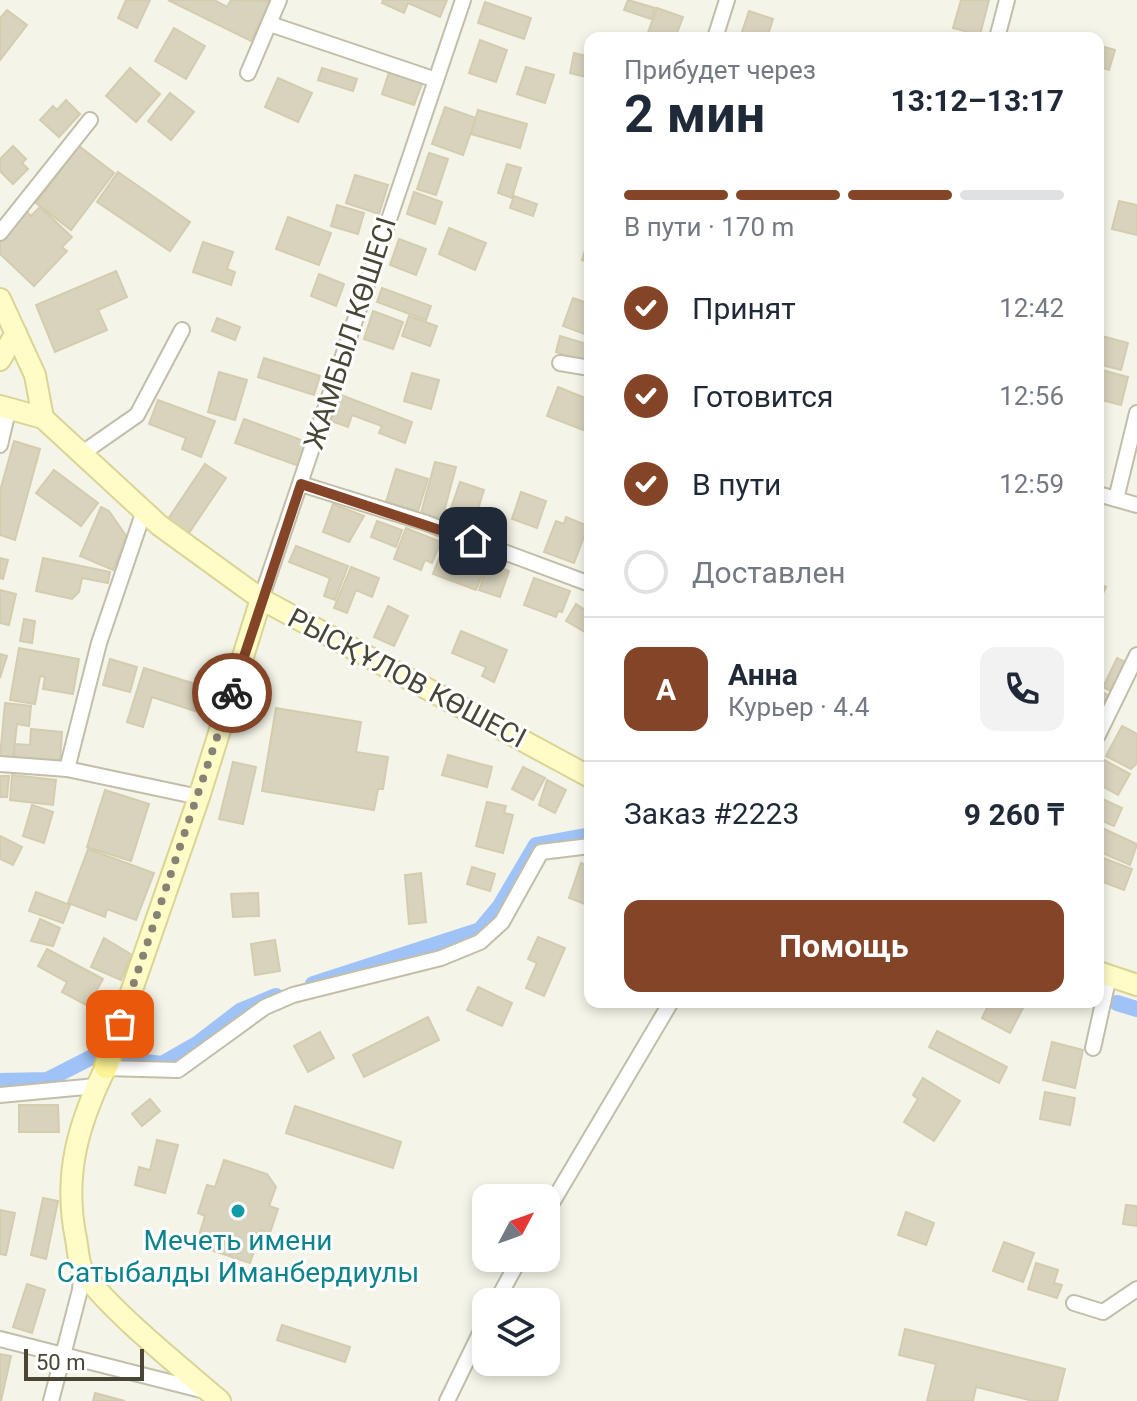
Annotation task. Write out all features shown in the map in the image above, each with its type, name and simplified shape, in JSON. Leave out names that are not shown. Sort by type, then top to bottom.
[{"type":"main road","points":[[0,299],[35,375],[43,418]]},
{"type":"main road","points":[[0,360],[16,333]]},
{"type":"main road","name":"РЫСҚҰЛОВ КӨШЕСІ","points":[[4,407],[43,418],[144,511],[261,599],[584,774]]},
{"type":"main road","name":"ЖАМБЫЛ КӨШЕСІ","points":[[82,1268],[72,1217],[72,1155],[199,797],[261,599]]},
{"type":"main road","points":[[1104,974],[1137,985]]},
{"type":"main road","points":[[82,1268],[124,1315],[216,1397]]},
{"type":"street","points":[[248,73],[279,0]]},
{"type":"street","name":"ЖАМБЫЛ КӨШЕСІ","points":[[261,599],[463,0]]},
{"type":"street","points":[[717,32],[727,0]]},
{"type":"street","points":[[999,32],[1007,0]]},
{"type":"street","points":[[270,24],[436,80]]},
{"type":"street","points":[[0,233],[90,120]]},
{"type":"street","points":[[81,454],[137,415],[182,330]]},
{"type":"street","points":[[560,363],[584,367]]},
{"type":"street","points":[[0,445],[4,407]]},
{"type":"street","points":[[1116,499],[1137,413]]},
{"type":"street","points":[[301,484],[426,523],[584,582]]},
{"type":"street","points":[[1104,496],[1137,505]]},
{"type":"street","points":[[67,769],[99,643],[144,511]]},
{"type":"street","points":[[1104,723],[1137,655]]},
{"type":"street","points":[[0,764],[67,769],[199,797]]},
{"type":"street","points":[[0,1095],[102,1074],[178,1070],[265,1007],[293,995],[441,958],[480,942],[502,922],[541,852],[584,847]]},
{"type":"street","points":[[560,1189],[667,1008]]},
{"type":"street","points":[[1093,1048],[1099,1008]]},
{"type":"street","name":"ЖАМБЫЛ КӨШЕСІ","points":[[51,1401],[65,1354],[82,1268]]},
{"type":"street","points":[[1074,1303],[1103,1312],[1137,1289]]},
{"type":"street","points":[[0,1339],[216,1397]]},
{"type":"street","points":[[447,1401],[472,1350]]},
{"type":"building","points":[[126,0],[150,0],[137,28],[118,18]]},
{"type":"building","points":[[168,0],[214,0],[227,7],[231,0],[271,1],[251,41]]},
{"type":"building","points":[[383,0],[447,0],[440,17],[408,3],[404,13],[382,3]]},
{"type":"building","points":[[628,0],[655,8],[651,19],[624,10]]},
{"type":"building","points":[[961,0],[989,0],[981,32],[953,28]]},
{"type":"building","points":[[485,2],[531,18],[524,39],[478,23]]},
{"type":"building","points":[[657,8],[683,17],[677,32],[648,32]]},
{"type":"building","points":[[7,10],[27,25],[0,60],[0,18]]},
{"type":"building","points":[[749,11],[773,19],[769,32],[742,32]]},
{"type":"building","points":[[174,28],[205,46],[186,79],[155,61]]},
{"type":"building","points":[[480,40],[507,50],[496,82],[469,73]]},
{"type":"building","points":[[1104,47],[1115,50],[1109,70],[1104,68]]},
{"type":"building","points":[[574,53],[584,56],[584,76],[570,73]]},
{"type":"building","points":[[526,67],[554,75],[545,103],[517,94]]},
{"type":"building","points":[[130,68],[160,94],[136,122],[106,96]]},
{"type":"building","points":[[322,68],[357,79],[353,91],[318,80]]},
{"type":"building","points":[[390,69],[423,81],[414,105],[382,94]]},
{"type":"building","points":[[278,78],[312,93],[298,122],[265,107]]},
{"type":"building","points":[[170,93],[194,112],[171,140],[148,121]]},
{"type":"building","points":[[66,100],[80,114],[59,137],[40,120],[53,106],[57,110]]},
{"type":"building","points":[[445,107],[476,118],[463,155],[432,144]]},
{"type":"building","points":[[478,110],[527,124],[520,148],[471,134]]},
{"type":"building","points":[[13,146],[26,159],[22,163],[28,169],[13,184],[0,171],[0,159]]},
{"type":"building","points":[[79,146],[114,173],[71,230],[36,203]]},
{"type":"building","points":[[429,153],[448,159],[436,195],[417,189]]},
{"type":"building","points":[[507,164],[521,168],[512,198],[498,193]]},
{"type":"building","points":[[118,172],[190,222],[170,251],[97,202]]},
{"type":"building","points":[[355,175],[388,185],[379,214],[346,203]]},
{"type":"building","points":[[414,192],[442,202],[435,224],[407,214]]},
{"type":"building","points":[[514,196],[537,204],[533,216],[510,208]]},
{"type":"building","points":[[1119,201],[1137,205],[1137,235],[1112,229]]},
{"type":"building","points":[[337,205],[364,213],[358,234],[331,226]]},
{"type":"building","points":[[40,207],[72,237],[62,247],[67,251],[34,286],[0,254],[0,241],[27,212],[31,216]]},
{"type":"building","points":[[288,217],[331,233],[319,265],[276,249]]},
{"type":"building","points":[[449,228],[486,243],[475,270],[439,254]]},
{"type":"building","points":[[399,239],[426,249],[416,275],[390,265]]},
{"type":"building","points":[[203,242],[233,252],[227,269],[235,272],[231,285],[193,272]]},
{"type":"building","points":[[116,271],[127,297],[98,310],[107,330],[55,352],[36,305]]},
{"type":"building","points":[[319,274],[344,284],[336,306],[311,296]]},
{"type":"building","points":[[382,288],[431,306],[426,320],[377,302]]},
{"type":"building","points":[[573,298],[584,302],[584,334],[563,326]]},
{"type":"building","points":[[373,311],[403,322],[393,349],[364,339]]},
{"type":"building","points":[[409,316],[437,326],[430,346],[402,336]]},
{"type":"building","points":[[217,318],[240,327],[235,340],[212,331]]},
{"type":"building","points":[[560,336],[584,343],[584,361],[556,352]]},
{"type":"building","points":[[1104,337],[1128,343],[1121,370],[1104,366]]},
{"type":"building","points":[[264,358],[320,376],[314,395],[258,377]]},
{"type":"building","points":[[1104,371],[1128,377],[1121,405],[1104,401]]},
{"type":"building","points":[[219,372],[247,380],[235,420],[208,412]]},
{"type":"building","points":[[412,373],[439,380],[431,409],[404,401]]},
{"type":"building","points":[[558,387],[584,398],[583,430],[547,416]]},
{"type":"building","points":[[341,395],[412,422],[405,443],[379,433],[382,426],[352,415],[348,427],[331,421]]},
{"type":"building","points":[[158,400],[215,421],[201,457],[182,449],[186,438],[149,424]]},
{"type":"building","points":[[244,419],[307,442],[299,466],[235,443]]},
{"type":"building","points":[[14,441],[40,449],[15,540],[0,535],[0,491]]},
{"type":"building","points":[[435,462],[456,467],[442,519],[421,513]]},
{"type":"building","points":[[205,464],[226,478],[189,533],[168,519]]},
{"type":"building","points":[[396,469],[428,479],[418,511],[386,502]]},
{"type":"building","points":[[54,470],[98,503],[81,526],[36,493]]},
{"type":"building","points":[[460,482],[484,490],[475,519],[450,511]]},
{"type":"building","points":[[521,492],[546,501],[537,528],[512,519]]},
{"type":"building","points":[[333,504],[364,516],[349,542],[323,532]]},
{"type":"building","points":[[101,507],[109,511],[127,537],[113,570],[80,556]]},
{"type":"building","points":[[566,517],[584,524],[584,537],[574,563],[544,552],[556,521],[564,524]]},
{"type":"building","points":[[377,521],[402,530],[396,547],[371,537]]},
{"type":"building","points":[[406,528],[441,542],[432,563],[425,560],[421,570],[394,559]]},
{"type":"building","points":[[445,542],[488,559],[476,590],[433,574]]},
{"type":"building","points":[[296,546],[348,566],[335,600],[324,596],[330,578],[289,562]]},
{"type":"building","points":[[0,558],[8,560],[3,579],[0,578]]},
{"type":"building","points":[[43,558],[110,572],[108,583],[82,578],[79,592],[72,599],[36,591]]},
{"type":"building","points":[[488,563],[509,571],[500,597],[479,590]]},
{"type":"building","points":[[351,567],[379,578],[372,597],[356,590],[347,613],[334,608]]},
{"type":"building","points":[[534,578],[570,591],[562,612],[558,611],[556,617],[524,605]]},
{"type":"building","points":[[0,590],[16,594],[9,625],[0,623]]},
{"type":"building","points":[[576,604],[584,609],[584,632],[566,621]]},
{"type":"building","points":[[388,606],[408,616],[394,646],[374,637]]},
{"type":"building","points":[[24,619],[35,621],[32,643],[20,641]]},
{"type":"building","points":[[461,631],[507,650],[494,682],[482,676],[486,667],[452,653]]},
{"type":"building","points":[[19,648],[79,659],[73,694],[43,689],[45,677],[40,676],[35,704],[10,700]]},
{"type":"building","points":[[0,654],[7,656],[0,678]]},
{"type":"building","points":[[1117,658],[1127,663],[1113,692],[1104,685]]},
{"type":"building","points":[[110,659],[137,667],[130,692],[103,685]]},
{"type":"building","points":[[144,668],[208,688],[201,713],[152,697],[143,727],[127,722]]},
{"type":"building","points":[[5,703],[31,706],[29,726],[17,724],[13,759],[0,757]]},
{"type":"building","points":[[276,708],[361,722],[356,752],[388,757],[383,789],[378,789],[374,810],[262,791]]},
{"type":"building","points":[[1122,726],[1137,734],[1137,763],[1131,769],[1106,756]]},
{"type":"building","points":[[31,729],[62,732],[60,762],[14,758],[15,744],[30,745]]},
{"type":"building","points":[[448,755],[492,767],[487,787],[442,775]]},
{"type":"building","points":[[1104,760],[1130,774],[1118,795],[1104,787]]},
{"type":"building","points":[[233,762],[256,767],[243,824],[219,819]]},
{"type":"building","points":[[523,767],[545,778],[533,800],[512,789]]},
{"type":"building","points":[[12,775],[56,780],[53,805],[10,800]]},
{"type":"building","points":[[0,776],[9,776],[7,797],[0,797]]},
{"type":"building","points":[[547,780],[566,790],[555,813],[539,805]]},
{"type":"building","points":[[105,790],[149,804],[131,861],[87,847]]},
{"type":"building","points":[[1104,800],[1122,808],[1114,826],[1104,822]]},
{"type":"building","points":[[487,802],[506,806],[504,813],[513,815],[503,853],[476,846]]},
{"type":"building","points":[[32,805],[53,812],[44,843],[23,836]]},
{"type":"building","points":[[1104,829],[1137,844],[1130,865],[1104,854]]},
{"type":"building","points":[[0,836],[22,847],[13,865],[0,859]]},
{"type":"building","points":[[88,849],[154,873],[136,920],[107,909],[105,917],[68,903]]},
{"type":"building","points":[[1104,858],[1132,869],[1124,890],[1104,882]]},
{"type":"building","points":[[581,863],[584,864],[584,904],[569,898]]},
{"type":"building","points":[[472,867],[495,874],[490,891],[467,884]]},
{"type":"building","points":[[421,873],[426,922],[409,924],[405,875]]},
{"type":"building","points":[[36,892],[70,905],[63,923],[29,911]]},
{"type":"building","points":[[258,893],[259,916],[233,917],[231,894]]},
{"type":"building","points":[[40,919],[60,928],[53,946],[31,941]]},
{"type":"building","points":[[538,937],[565,948],[544,996],[526,988],[537,963],[528,959]]},
{"type":"building","points":[[104,938],[132,955],[121,980],[91,967]]},
{"type":"building","points":[[275,940],[280,971],[255,975],[251,944]]},
{"type":"building","points":[[47,949],[103,979],[88,1006],[62,992],[67,982],[38,966]]},
{"type":"building","points":[[478,987],[512,1003],[502,1026],[467,1010]]},
{"type":"building","points":[[987,1008],[1023,1008],[1010,1033],[982,1018]]},
{"type":"building","points":[[428,1017],[439,1040],[364,1077],[353,1055]]},
{"type":"building","points":[[937,1031],[1007,1067],[999,1083],[929,1047]]},
{"type":"building","points":[[320,1032],[334,1058],[308,1072],[294,1046]]},
{"type":"building","points":[[1052,1042],[1083,1050],[1075,1088],[1043,1080]]},
{"type":"building","points":[[923,1078],[960,1101],[934,1141],[904,1122],[918,1099],[913,1095]]},
{"type":"building","points":[[1045,1092],[1075,1098],[1070,1125],[1040,1119]]},
{"type":"building","points":[[150,1099],[160,1111],[142,1126],[132,1114]]},
{"type":"building","points":[[19,1105],[58,1105],[59,1132],[19,1132]]},
{"type":"building","points":[[295,1106],[401,1142],[393,1168],[286,1133]]},
{"type":"building","points":[[157,1140],[178,1145],[165,1193],[135,1185],[139,1167],[150,1170]]},
{"type":"building","name":"Мечеть имени Сатыбалды Иманбердиулы","points":[[224,1160],[267,1174],[276,1187],[269,1206],[278,1209],[270,1233],[261,1230],[250,1263],[196,1245],[205,1216],[198,1213],[207,1185],[215,1187]]},
{"type":"building","points":[[43,1198],[58,1201],[46,1259],[31,1255]]},
{"type":"building","points":[[1126,1205],[1137,1206],[1137,1226],[1123,1224]]},
{"type":"building","points":[[0,1210],[15,1213],[6,1255],[0,1254]]},
{"type":"building","points":[[906,1212],[934,1223],[926,1245],[898,1235]]},
{"type":"building","points":[[1004,1242],[1034,1253],[1023,1282],[993,1271]]},
{"type":"building","points":[[1036,1263],[1058,1270],[1054,1283],[1062,1285],[1057,1298],[1028,1289]]},
{"type":"building","points":[[27,1284],[45,1290],[32,1333],[13,1327]]},
{"type":"building","points":[[282,1325],[350,1347],[345,1362],[277,1340]]},
{"type":"building","points":[[905,1329],[1065,1369],[1057,1401],[1033,1401],[976,1387],[973,1401],[927,1401],[936,1364],[899,1355]]},
{"type":"building","points":[[0,1354],[11,1356],[1,1401],[0,1401]]},
{"type":"building","points":[[95,1393],[125,1401],[93,1401]]},
{"type":"waterway","points":[[313,984],[480,930],[500,906],[536,845],[584,836]]},
{"type":"waterway","points":[[0,1081],[47,1080],[94,1056],[162,1064],[197,1044],[240,1011],[276,996]]},
{"type":"waterway","points":[[1117,1003],[1137,1009]]},
{"type":"way so far","points":[[120,1024],[232,693]]},
{"type":"place","name":"Мечеть имени Сатыбалды Иманбердиулы","points":[[238,1211]]},
{"type":"route","points":[[232,693],[301,484],[473,541]]}]
